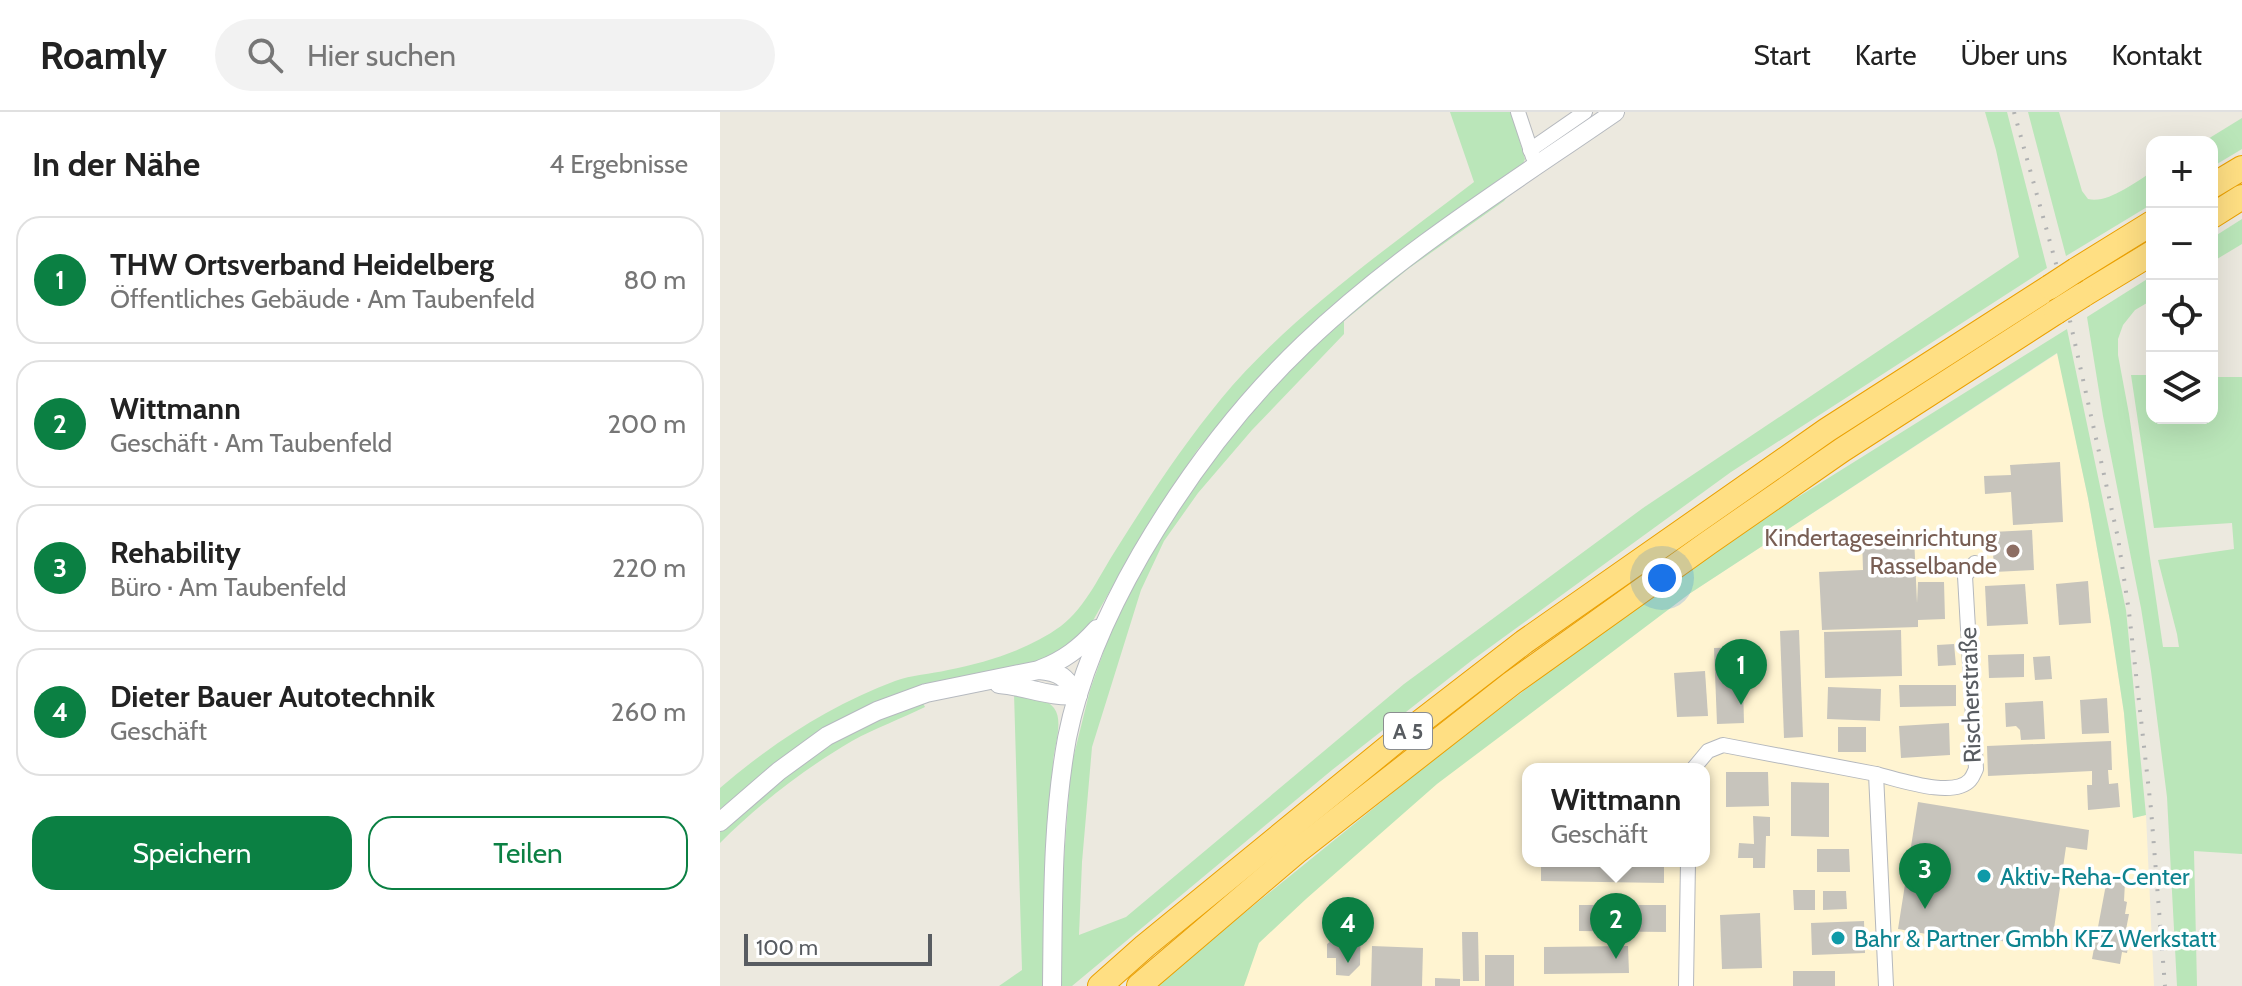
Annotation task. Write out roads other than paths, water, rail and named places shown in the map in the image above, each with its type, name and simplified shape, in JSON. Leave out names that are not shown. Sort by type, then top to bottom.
[{"type":"highway","points":[[2218,182],[2242,168]]},
{"type":"highway","points":[[2218,212],[2242,197]]},
{"type":"highway","name":"A 5","points":[[1100,986],[1397,740],[1524,642],[1827,430],[2146,227]]},
{"type":"highway","name":"A 5","points":[[1139,986],[1296,852],[1512,683],[1842,450],[2146,257]]},
{"type":"main road","points":[[1052,986],[1056,828],[1067,739],[1078,695],[1107,618],[1171,502],[1240,412],[1304,344],[1533,158],[1615,112]]},
{"type":"main road","points":[[720,822],[779,771],[827,736],[877,711],[926,693],[1039,670],[1083,646],[1107,618]]},
{"type":"main road","points":[[1039,670],[1053,671],[1066,678],[1078,695]]},
{"type":"main road","points":[[980,682],[1015,685],[1061,696],[1078,695]]},
{"type":"main road","points":[[1041,693],[1062,713],[1067,739]]},
{"type":"street","points":[[1518,112],[1533,158],[1585,112]]},
{"type":"street","name":"Rischerstraße","points":[[1876,774],[1936,788],[1957,788],[1969,781],[1976,769],[1965,576],[1975,563]]},
{"type":"street","points":[[1698,763],[1708,751],[1723,745],[1876,774],[1886,986]]},
{"type":"street","points":[[1686,986],[1688,867]]},
{"type":"railway","points":[[2014,112],[2063,289],[2118,538],[2151,809],[2165,986]]},
{"type":"place","name":"Kindertageseinrichtung Rasselbande","points":[[2013,551]]},
{"type":"place","name":"THW Ortsverband Heidelberg","points":[[1741,705]]},
{"type":"place","name":"Aktiv-Reha-Center","points":[[1984,876]]},
{"type":"place","name":"Rehability","points":[[1925,909]]},
{"type":"place","name":"Bahr & Partner Gmbh KFZ Werkstatt","points":[[1838,938]]},
{"type":"place","name":"Wittmann","points":[[1616,959]]},
{"type":"place","name":"Dieter Bauer Autotechnik","points":[[1348,963]]}]
